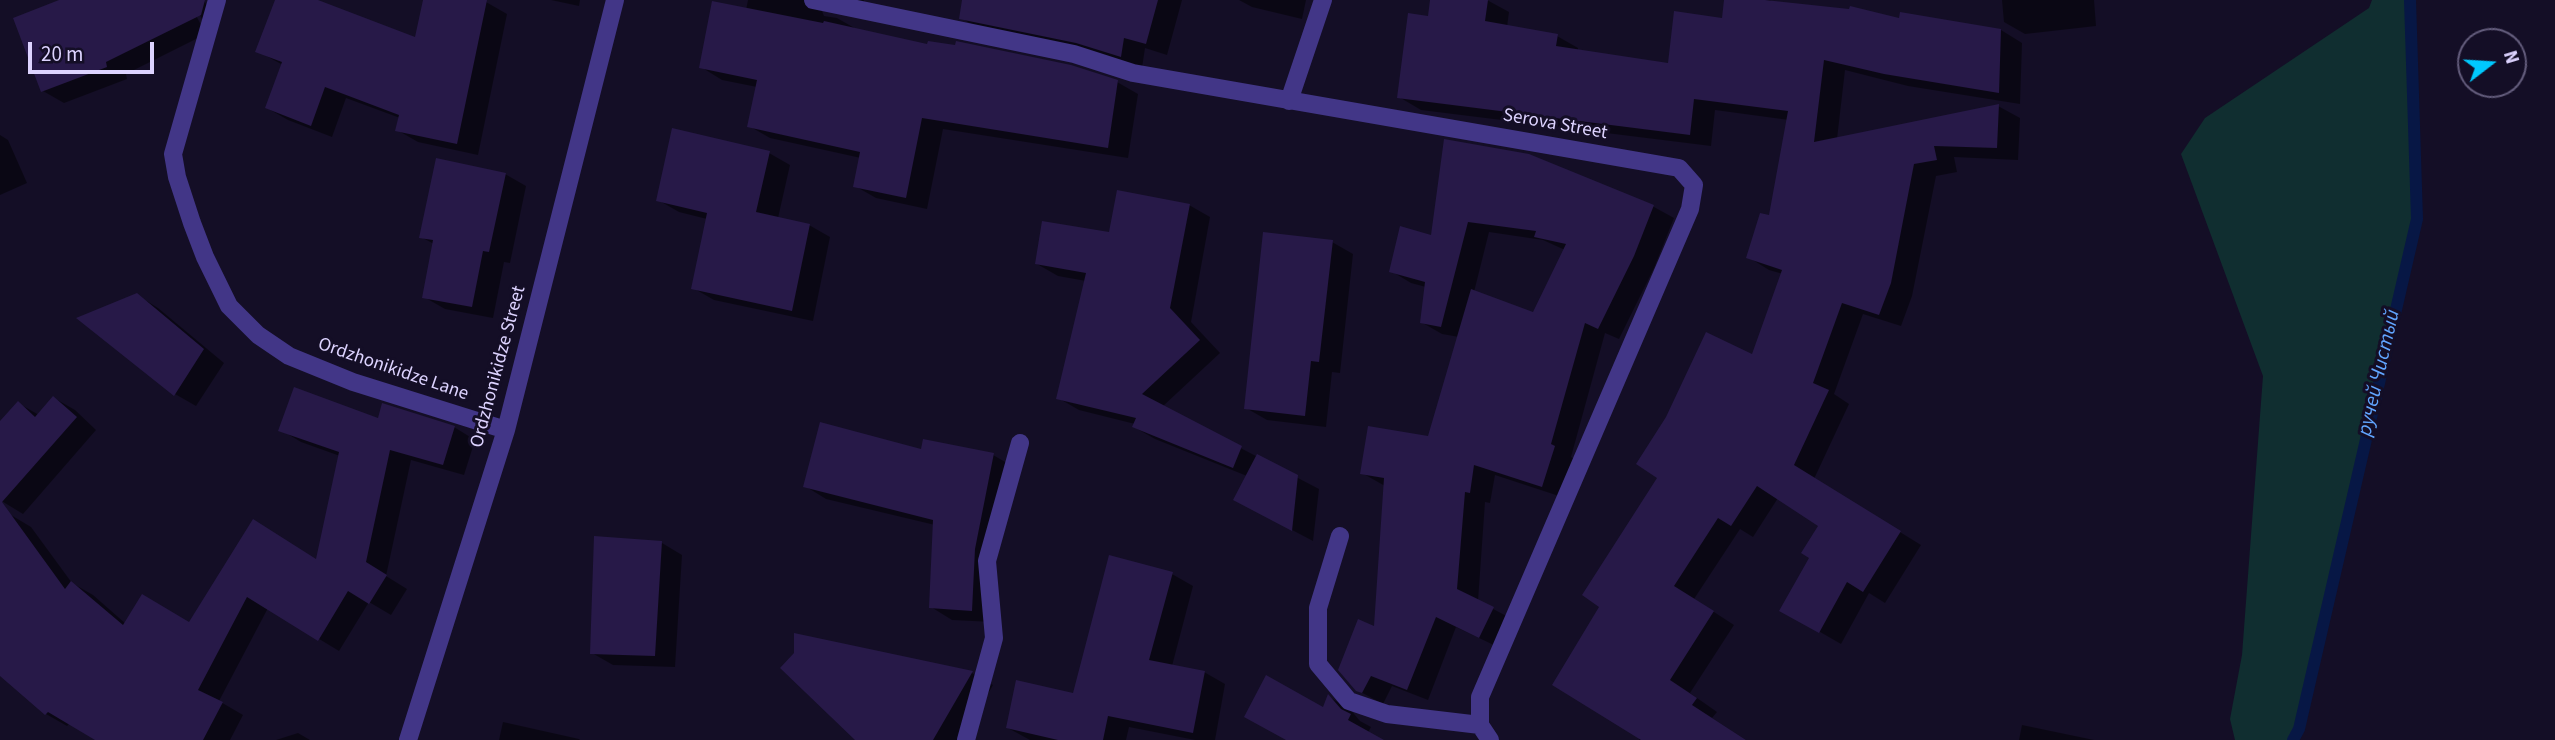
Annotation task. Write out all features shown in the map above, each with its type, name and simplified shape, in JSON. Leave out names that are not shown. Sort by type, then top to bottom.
[{"type":"street","name":"Ordzhonikidze Lane","points":[[217,0],[173,154],[177,177],[192,223],[229,306],[258,335],[289,356],[353,382],[506,430]]},
{"type":"street","name":"Ordzhonikidze Street","points":[[408,740],[506,430],[615,0]]},
{"type":"street","name":"Serova Street","points":[[813,0],[1074,54],[1133,73],[1679,168],[1694,185],[1690,209],[1480,697],[1485,733]]},
{"type":"street","points":[[1289,100],[1323,0]]},
{"type":"street","points":[[966,740],[994,638],[987,561],[1020,443]]},
{"type":"street","points":[[1340,536],[1318,608],[1318,664],[1349,701],[1387,713],[1485,733]]},
{"type":"green space","points":[[2372,0],[2410,0],[2417,219],[2299,729],[2293,740],[2235,740],[2230,719],[2242,655],[2263,376],[2181,154],[2205,118],[2369,8]]},
{"type":"building","points":[[59,0],[205,0],[201,15],[106,62],[107,67],[41,92],[13,18]]},
{"type":"building","points":[[275,0],[318,0],[415,37],[423,0],[487,0],[457,144],[395,131],[399,115],[325,87],[311,126],[265,108],[282,62],[255,52]]},
{"type":"building","points":[[962,0],[1158,0],[1146,44],[1124,38],[1121,57],[1076,43],[959,19]]},
{"type":"building","points":[[1430,0],[1488,0],[1485,21],[1558,34],[1556,46],[1668,63],[1674,11],[1722,18],[1724,0],[1765,0],[1849,9],[1850,6],[1899,18],[1900,12],[2001,29],[1999,93],[1884,74],[1824,60],[1814,142],[1999,104],[1997,148],[1934,146],[1937,160],[1914,164],[1891,283],[1879,315],[1842,303],[1813,383],[1829,390],[1794,465],[1901,531],[1863,592],[1847,582],[1819,633],[1779,611],[1809,558],[1801,553],[1818,526],[1757,486],[1731,526],[1718,518],[1674,586],[1714,611],[1670,680],[1697,698],[1692,705],[1746,740],[1641,740],[1552,685],[1599,607],[1582,595],[1657,478],[1636,464],[1666,417],[1706,332],[1752,354],[1782,270],[1746,258],[1760,213],[1769,215],[1788,111],[1694,99],[1690,135],[1397,98],[1408,13],[1428,16]]},
{"type":"building","points":[[712,1],[823,23],[824,21],[927,44],[928,41],[955,45],[956,41],[1071,65],[1118,80],[1108,148],[922,118],[906,198],[853,187],[860,152],[747,127],[757,80],[699,68]]},
{"type":"building","points":[[672,128],[770,151],[756,212],[810,224],[792,311],[691,289],[707,213],[656,201]]},
{"type":"building","points":[[1444,139],[1529,154],[1654,205],[1634,256],[1598,329],[1585,323],[1551,444],[1555,446],[1542,487],[1474,465],[1470,493],[1465,492],[1457,589],[1494,607],[1479,638],[1436,617],[1407,690],[1371,676],[1362,693],[1356,691],[1338,670],[1358,619],[1374,626],[1384,478],[1360,474],[1368,426],[1428,436],[1471,289],[1533,312],[1566,244],[1534,237],[1536,231],[1468,222],[1441,327],[1420,323],[1425,282],[1389,272],[1400,226],[1431,235]]},
{"type":"building","points":[[436,158],[506,173],[489,252],[483,251],[472,307],[422,298],[433,240],[419,238]]},
{"type":"building","points":[[1117,190],[1190,204],[1170,308],[1200,340],[1142,394],[1242,446],[1233,468],[1132,427],[1136,418],[1056,399],[1086,273],[1035,264],[1042,221],[1109,232]]},
{"type":"building","points":[[1263,232],[1333,240],[1319,362],[1311,361],[1305,416],[1244,409]]},
{"type":"building","points":[[137,293],[204,349],[174,396],[76,318]]},
{"type":"building","points":[[294,387],[378,418],[382,403],[455,426],[443,465],[390,450],[366,562],[387,575],[369,604],[348,591],[318,641],[247,597],[198,690],[223,702],[203,740],[95,740],[48,712],[45,715],[0,676],[0,421],[18,401],[35,417],[53,396],[77,417],[2,502],[65,589],[71,581],[123,625],[142,594],[189,622],[253,519],[316,559],[339,452],[278,431]]},
{"type":"building","points":[[820,422],[921,449],[923,439],[994,453],[975,549],[972,611],[929,608],[933,520],[803,487]]},
{"type":"building","points":[[1257,454],[1298,475],[1292,531],[1233,500]]},
{"type":"building","points":[[594,536],[662,541],[655,656],[590,654]]},
{"type":"building","points":[[1109,555],[1173,572],[1149,660],[1205,671],[1193,733],[1108,716],[1103,740],[1058,740],[1006,728],[1016,680],[1073,693]]},
{"type":"building","points":[[794,633],[973,671],[933,740],[855,740],[780,668],[794,653]]},
{"type":"building","points":[[1266,675],[1323,707],[1328,694],[1341,709],[1351,714],[1348,720],[1384,740],[1286,740],[1244,717]]},
{"type":"waterway","name":"ручей Чистый","points":[[2293,740],[2299,729],[2417,219],[2410,0]]}]
